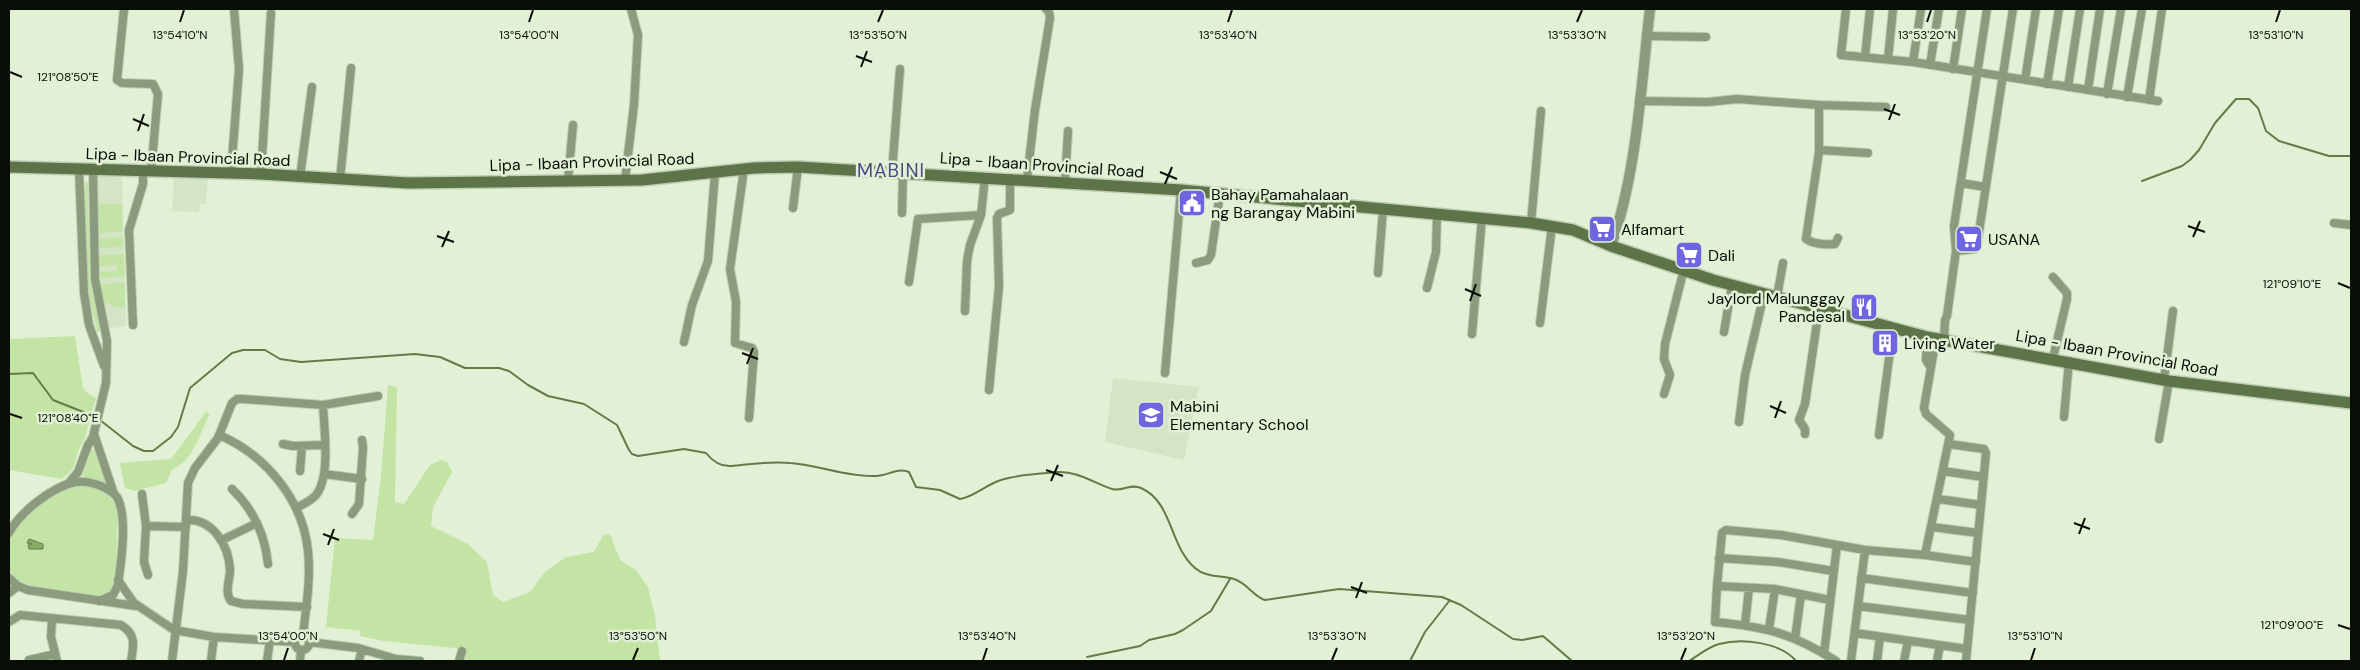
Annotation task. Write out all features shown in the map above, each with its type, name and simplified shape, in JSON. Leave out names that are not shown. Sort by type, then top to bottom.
[{"type":"main road","name":"Lipa - Ibaan Provincial Road","points":[[9,167],[261,174],[413,183],[659,179],[744,169],[798,167],[1010,178],[1181,190],[1482,218],[1573,230],[1611,246],[1732,285],[1934,340],[2053,358],[2166,380],[2351,403]]},
{"type":"street","points":[[124,9],[117,80],[122,83],[153,84],[158,94],[147,172],[129,230],[133,325]]},
{"type":"street","points":[[231,173],[240,70],[234,9]]},
{"type":"street","points":[[625,180],[634,105],[638,35],[631,9]]},
{"type":"street","points":[[1027,180],[1035,110],[1050,18],[1050,12],[1046,9]]},
{"type":"street","points":[[1611,246],[1620,220],[1626,193],[1650,9]]},
{"type":"street","points":[[1846,9],[1841,55],[1913,62],[2158,102]]},
{"type":"street","points":[[1865,57],[1870,9]]},
{"type":"street","points":[[1888,59],[1893,9]]},
{"type":"street","points":[[1913,62],[1921,9]]},
{"type":"street","points":[[1930,66],[1939,9]]},
{"type":"street","points":[[1953,69],[1962,9]]},
{"type":"street","points":[[1925,554],[1938,499],[1950,433],[1924,411],[1929,366],[1926,360],[1934,340],[1946,325],[1945,318],[1947,316],[1956,251],[1954,226],[1987,9]]},
{"type":"street","points":[[1956,251],[1976,249],[2012,9]]},
{"type":"street","points":[[2025,80],[2036,9]]},
{"type":"street","points":[[2047,84],[2059,9]]},
{"type":"street","points":[[2068,87],[2080,9]]},
{"type":"street","points":[[2088,90],[2100,9]]},
{"type":"street","points":[[2108,94],[2121,9]]},
{"type":"street","points":[[2128,97],[2142,9]]},
{"type":"street","points":[[2149,100],[2162,9]]},
{"type":"street","points":[[261,174],[271,13]]},
{"type":"street","points":[[1646,36],[1706,37]]},
{"type":"street","points":[[340,180],[351,68]]},
{"type":"street","points":[[900,69],[898,172],[902,213]]},
{"type":"street","points":[[300,177],[312,87]]},
{"type":"street","points":[[1639,101],[1708,102],[1737,99],[1886,107]]},
{"type":"street","points":[[1819,104],[1819,150],[1806,239],[1835,244],[1838,238]]},
{"type":"street","points":[[1530,223],[1541,111]]},
{"type":"street","points":[[568,180],[574,125]]},
{"type":"street","points":[[1065,182],[1068,131]]},
{"type":"street","points":[[1819,150],[1868,152]]},
{"type":"street","points":[[793,208],[798,167]]},
{"type":"street","points":[[79,169],[84,299],[91,331],[105,368]]},
{"type":"street","points":[[744,169],[730,269],[736,302],[735,343],[752,348],[754,352],[749,418]]},
{"type":"street","points":[[9,533],[17,520],[31,507],[68,484],[78,472],[94,433],[103,400],[107,341],[95,279],[93,170]]},
{"type":"street","points":[[684,342],[692,305],[708,261],[715,172]]},
{"type":"street","points":[[965,311],[967,261],[970,245],[981,215],[985,177]]},
{"type":"street","points":[[990,390],[999,286],[997,218],[999,214],[1010,210],[1010,178]]},
{"type":"street","points":[[1961,184],[1985,187]]},
{"type":"street","points":[[1165,372],[1181,190]]},
{"type":"street","points":[[1196,263],[1208,260],[1211,255],[1220,193]]},
{"type":"street","points":[[1378,273],[1383,210]]},
{"type":"street","points":[[1427,288],[1436,252],[1437,214]]},
{"type":"street","points":[[909,282],[918,220],[981,215]]},
{"type":"street","points":[[1472,334],[1482,218]]},
{"type":"street","points":[[2334,223],[2351,226]]},
{"type":"street","points":[[1540,323],[1552,226]]},
{"type":"street","points":[[1777,297],[1782,263]]},
{"type":"street","points":[[1664,394],[1670,375],[1664,359],[1665,344],[1684,269]]},
{"type":"street","points":[[2053,277],[2067,294],[2067,299],[2053,358]]},
{"type":"street","points":[[1724,332],[1732,285]]},
{"type":"street","points":[[1740,422],[1745,375],[1764,294]]},
{"type":"street","points":[[1805,434],[1805,429],[1799,420],[1805,404],[1819,309]]},
{"type":"street","points":[[2159,439],[2173,311]]},
{"type":"street","points":[[1878,435],[1893,328]]},
{"type":"street","points":[[2064,417],[2069,361]]},
{"type":"street","points":[[172,661],[177,631],[188,483],[195,468],[220,435],[232,404],[237,399],[323,405],[378,396]]},
{"type":"street","points":[[296,508],[315,497],[324,474],[323,405]]},
{"type":"street","points":[[94,433],[114,494],[121,507],[122,516],[118,580],[113,595],[99,600]]},
{"type":"street","points":[[220,435],[241,445],[261,461],[282,485],[296,508],[308,552],[303,636]]},
{"type":"street","points":[[352,514],[359,504],[362,479],[362,440]]},
{"type":"street","points":[[283,444],[324,446]]},
{"type":"street","points":[[1949,444],[1987,450],[1966,661]]},
{"type":"street","points":[[300,471],[302,446]]},
{"type":"street","points":[[1943,472],[1983,477]]},
{"type":"street","points":[[324,474],[362,479]]},
{"type":"street","points":[[68,484],[87,482],[102,487],[114,494]]},
{"type":"street","points":[[232,489],[244,502],[258,523],[265,542],[268,564]]},
{"type":"street","points":[[142,494],[146,526],[144,562],[148,575]]},
{"type":"street","points":[[1938,499],[1981,505]]},
{"type":"street","points":[[146,526],[203,522],[222,540],[229,562],[227,600],[243,604],[306,606]]},
{"type":"street","points":[[222,540],[258,523]]},
{"type":"street","points":[[1932,527],[1978,533]]},
{"type":"street","points":[[1716,530],[1781,534],[1865,550],[1925,554],[1976,562]]},
{"type":"street","points":[[1725,531],[1721,535],[1714,622],[1769,629],[1808,644],[1836,661]]},
{"type":"street","points":[[1824,654],[1837,544]]},
{"type":"street","points":[[1851,661],[1865,550]]},
{"type":"street","points":[[1719,558],[1778,562],[1834,571]]},
{"type":"street","points":[[1861,578],[1973,593]]},
{"type":"street","points":[[118,580],[127,595],[139,607],[177,631],[214,637],[294,642]]},
{"type":"street","points":[[9,593],[12,583],[28,590],[139,607]]},
{"type":"street","points":[[1717,586],[1774,589],[1830,600]]},
{"type":"street","points":[[1745,625],[1749,588]]},
{"type":"street","points":[[1769,629],[1774,589]]},
{"type":"street","points":[[1795,639],[1801,594]]},
{"type":"street","points":[[1858,606],[1970,620]]},
{"type":"street","points":[[9,622],[20,615],[122,625],[130,630],[133,637],[131,661]]},
{"type":"street","points":[[29,660],[56,658],[51,637],[52,619]]},
{"type":"street","points":[[1855,633],[1967,649]]},
{"type":"street","points":[[294,642],[298,637],[303,636]]},
{"type":"street","points":[[303,636],[309,642],[362,649],[396,660],[420,661]]},
{"type":"street","points":[[211,661],[214,637]]},
{"type":"street","points":[[1877,661],[1880,637]]},
{"type":"street","points":[[267,661],[270,640]]},
{"type":"street","points":[[1904,661],[1908,641]]},
{"type":"street","points":[[294,642],[295,646],[302,650]]},
{"type":"street","points":[[302,650],[307,648],[309,642]]},
{"type":"street","points":[[1937,661],[1940,645]]},
{"type":"street","points":[[359,661],[362,649]]},
{"type":"street","points":[[300,661],[302,650]]},
{"type":"street","points":[[458,661],[462,651]]},
{"type":"shaded area","points":[[94,171],[122,172],[126,326],[106,329],[99,300]]},
{"type":"shaded area","points":[[208,174],[206,203],[200,204],[199,212],[172,211],[174,176]]},
{"type":"shaded area","points":[[85,181],[88,183],[90,269],[100,331],[97,332],[89,299],[84,223]]},
{"type":"shaded area","points":[[98,204],[122,204],[122,232],[98,233]]},
{"type":"shaded area","points":[[123,237],[123,247],[98,248],[98,239]]},
{"type":"shaded area","points":[[124,254],[125,276],[100,278],[99,272],[117,271],[117,265],[99,266],[98,255]]},
{"type":"shaded area","points":[[125,282],[125,307],[114,307],[107,302],[103,303],[100,285]]},
{"type":"shaded area","points":[[75,336],[83,388],[96,398],[85,438],[79,449],[73,469],[62,479],[9,470],[9,339]]},
{"type":"shaded area","name":"Mabini Elementary School","points":[[1113,378],[1199,387],[1184,460],[1105,442]]},
{"type":"shaded area","points":[[388,385],[397,387],[395,502],[404,504],[430,465],[441,460],[447,462],[452,472],[433,507],[431,526],[468,544],[487,562],[493,595],[503,602],[530,592],[545,572],[566,557],[594,552],[603,535],[610,534],[620,560],[636,570],[648,587],[655,616],[660,661],[464,661],[465,649],[383,641],[360,636],[361,631],[326,627],[335,538],[373,540],[381,476]]},
{"type":"shaded area","points":[[206,412],[210,414],[195,446],[186,460],[172,470],[166,483],[135,491],[125,488],[120,463],[171,459]]},
{"type":"shaded area","points":[[90,450],[96,451],[105,483],[85,478],[82,475]]},
{"type":"shaded area","points":[[81,486],[99,490],[109,496],[118,511],[115,581],[111,592],[102,597],[32,588],[21,584],[9,571],[8,546],[12,534],[27,515],[49,499],[71,488]]},
{"type":"shaded area","points":[[29,539],[43,544],[43,549],[29,549],[28,545],[32,544],[27,543]]},
{"type":"waterway","points":[[2142,181],[2182,166],[2190,160],[2199,150],[2215,123],[2236,99],[2249,99],[2258,108],[2266,131],[2279,141],[2329,156],[2351,156]]},
{"type":"waterway","points":[[100,420],[133,446],[144,451],[153,451],[171,437],[178,427],[190,388],[232,353],[243,350],[265,350],[280,359],[301,362],[415,354],[440,357],[465,368],[499,368],[509,371],[528,385],[548,396],[584,404],[617,425],[629,450],[632,454],[638,456],[684,449],[706,453],[711,459],[724,466],[783,462],[865,476],[880,476],[896,471],[905,471],[909,472],[916,487],[940,490],[960,499],[1008,478],[1058,472],[1079,475],[1116,490],[1130,487],[1141,488],[1159,503],[1180,548],[1195,568],[1209,575],[1239,581],[1265,600],[1339,589],[1442,597],[1461,605],[1513,639],[1522,640],[1543,636],[1572,661]]},
{"type":"waterway","points":[[9,374],[33,373],[53,400],[96,417]]},
{"type":"waterway","points":[[1087,657],[1140,646],[1149,640],[1175,634],[1183,630],[1211,611],[1230,579]]},
{"type":"waterway","points":[[1410,661],[1425,632],[1450,600]]},
{"type":"waterway","points":[[1689,661],[1715,645],[1738,641],[1760,643],[1780,649],[1796,661]]},
{"type":"place","name":"Bahay Pamahalaan ng Barangay Mabini","points":[[1192,203]]},
{"type":"place","name":"Alfamart","points":[[1602,229]]},
{"type":"place","name":"USANA","points":[[1969,239]]},
{"type":"place","name":"Dali","points":[[1689,255]]},
{"type":"place","name":"Jaylord Malunggay Pandesal","points":[[1864,307]]},
{"type":"place","name":"Living Water","points":[[1885,343]]},
{"type":"place","name":"Mabini Elementary School","points":[[1151,415]]},
{"type":"district","name":"MABINI","points":[[891,170]]}]
